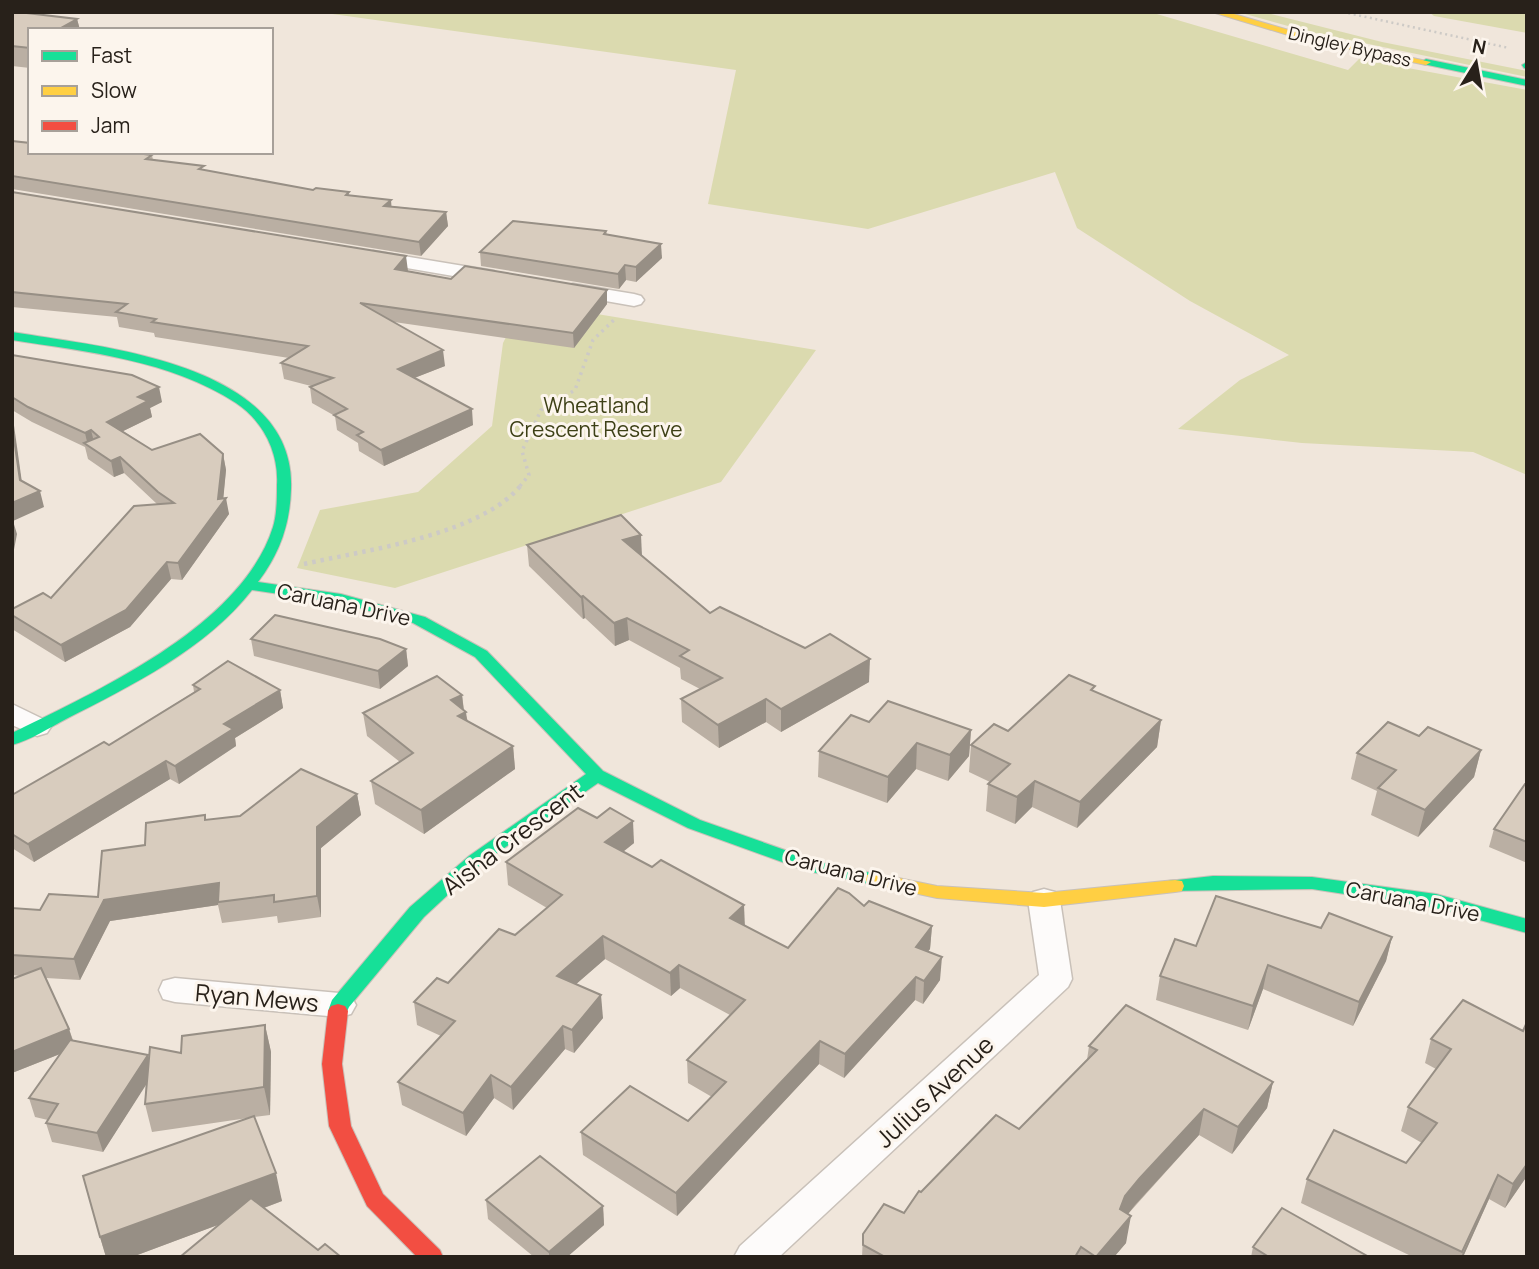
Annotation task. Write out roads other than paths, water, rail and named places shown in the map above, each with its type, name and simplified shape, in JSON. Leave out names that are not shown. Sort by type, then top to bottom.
[{"type":"main road","name":"Dingley Bypass","points":[[1216,12],[1324,41],[1527,83]]},
{"type":"main road","name":"Dingley Bypass","points":[[1377,35],[1492,59]]},
{"type":"main road","points":[[12,336],[162,365],[216,386],[244,402],[275,438],[281,454],[287,496],[280,530],[262,569],[251,585],[198,633],[129,681],[12,740]]},
{"type":"main road","name":"Caruana Drive","points":[[251,585],[341,599],[419,620],[481,654],[597,775],[694,824],[813,867],[937,892],[1044,900],[1213,882],[1312,883],[1436,901],[1527,926]]},
{"type":"main road","name":"Aisha Crescent","points":[[339,1005],[417,912],[475,860],[597,775]]},
{"type":"main road","points":[[339,1005],[332,1064],[340,1126],[375,1200],[432,1257]]},
{"type":"street","points":[[358,254],[509,279]]},
{"type":"street","points":[[551,286],[634,300]]},
{"type":"street","points":[[12,713],[37,727]]},
{"type":"street","name":"Julius Avenue","points":[[753,1257],[1056,979],[1044,900]]},
{"type":"street","name":"Ryan Mews","points":[[175,990],[339,1005]]},
{"type":"park label","name":"Wheatland Crescent Reserve","points":[[596,417]]}]
